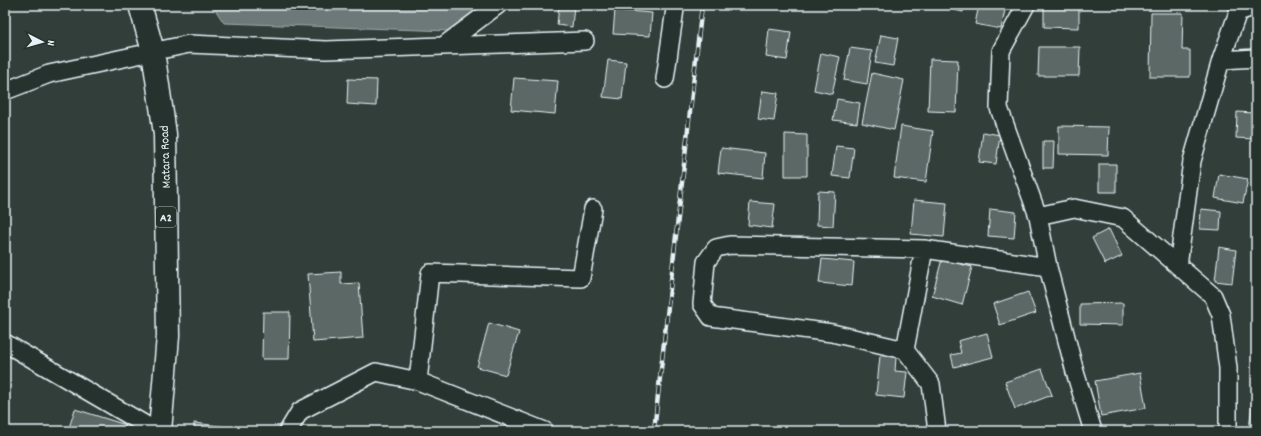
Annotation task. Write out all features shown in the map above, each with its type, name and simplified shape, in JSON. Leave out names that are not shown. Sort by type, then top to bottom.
[{"type":"highway","name":"Matara Road","points":[[140,5],[153,51],[165,134],[168,336],[160,431]]},
{"type":"street","points":[[442,46],[498,5]]},
{"type":"street","points":[[1026,5],[1001,51],[999,108],[1038,216],[1048,267],[1075,372],[1093,431]]},
{"type":"street","points":[[1178,266],[1192,161],[1221,60],[1238,12],[1256,6]]},
{"type":"street","points":[[665,79],[675,9]]},
{"type":"street","points":[[5,91],[49,74],[189,44],[326,50],[585,41]]},
{"type":"street","points":[[1221,60],[1256,58]]},
{"type":"street","points":[[1038,216],[1074,208],[1123,218],[1213,296],[1221,315],[1228,368],[1228,431]]},
{"type":"street","points":[[418,381],[430,273],[581,278],[593,209]]},
{"type":"street","points":[[937,431],[931,384],[905,350],[832,333],[711,317],[702,304],[706,262],[716,248],[730,245],[924,249],[1048,267]]},
{"type":"street","points":[[905,350],[924,249]]},
{"type":"street","points":[[5,343],[156,431]]},
{"type":"street","points":[[288,431],[300,411],[376,372],[418,381],[545,431]]},
{"type":"shaded area","points":[[212,5],[484,5],[449,31],[224,23]]},
{"type":"building","points":[[559,5],[574,5],[572,27],[557,25]]},
{"type":"building","points":[[944,5],[965,5],[963,12],[943,7]]},
{"type":"building","points":[[979,5],[1006,5],[1001,29],[975,24]]},
{"type":"building","points":[[1044,5],[1079,5],[1079,28],[1044,27]]},
{"type":"building","points":[[615,10],[652,13],[650,36],[613,34]]},
{"type":"building","points":[[1151,13],[1183,13],[1182,50],[1190,50],[1190,77],[1150,77]]},
{"type":"building","points":[[769,29],[791,32],[787,60],[766,57]]},
{"type":"building","points":[[881,35],[898,38],[893,66],[875,63]]},
{"type":"building","points":[[1039,47],[1080,47],[1079,76],[1038,76]]},
{"type":"building","points":[[850,48],[872,51],[867,84],[844,80]]},
{"type":"building","points":[[821,53],[840,57],[832,94],[814,90]]},
{"type":"building","points":[[930,59],[958,60],[956,112],[928,111]]},
{"type":"building","points":[[608,60],[626,62],[622,99],[603,97]]},
{"type":"building","points":[[872,73],[904,80],[894,130],[862,123]]},
{"type":"building","points":[[514,78],[558,81],[555,114],[511,110]]},
{"type":"building","points":[[348,79],[377,80],[376,106],[347,104]]},
{"type":"building","points":[[762,91],[778,93],[774,121],[758,119]]},
{"type":"building","points":[[837,99],[860,103],[857,123],[833,120]]},
{"type":"building","points":[[1237,112],[1254,113],[1253,139],[1236,138]]},
{"type":"building","points":[[901,126],[933,131],[926,182],[894,178]]},
{"type":"building","points":[[1059,126],[1109,127],[1108,155],[1059,154]]},
{"type":"building","points":[[983,132],[1000,135],[996,164],[979,162]]},
{"type":"building","points":[[785,134],[807,135],[807,176],[785,176]]},
{"type":"building","points":[[1043,141],[1054,141],[1053,168],[1043,168]]},
{"type":"building","points":[[836,146],[854,148],[850,178],[832,176]]},
{"type":"building","points":[[721,148],[765,153],[763,178],[718,173]]},
{"type":"building","points":[[1099,164],[1116,164],[1116,192],[1099,192]]},
{"type":"building","points":[[1219,174],[1248,179],[1243,203],[1215,198]]},
{"type":"building","points":[[818,191],[835,192],[833,226],[817,225]]},
{"type":"building","points":[[914,200],[947,203],[944,237],[911,234]]},
{"type":"building","points":[[750,202],[775,204],[772,228],[748,225]]},
{"type":"building","points":[[990,209],[1016,212],[1014,238],[988,236]]},
{"type":"building","points":[[1201,209],[1221,211],[1220,230],[1200,229]]},
{"type":"building","points":[[1109,229],[1122,256],[1105,264],[1092,238]]},
{"type":"building","points":[[1219,247],[1236,250],[1232,283],[1215,281]]},
{"type":"building","points":[[822,259],[854,262],[852,286],[819,283]]},
{"type":"building","points":[[942,259],[972,267],[962,305],[932,296]]},
{"type":"building","points":[[341,272],[341,284],[359,283],[363,338],[313,342],[308,274]]},
{"type":"building","points":[[1028,292],[1036,313],[1000,325],[993,304]]},
{"type":"building","points":[[1123,303],[1123,325],[1080,324],[1080,304]]},
{"type":"building","points":[[263,312],[290,312],[289,359],[262,359]]},
{"type":"building","points":[[489,323],[519,332],[506,375],[477,367]]},
{"type":"building","points":[[987,333],[993,357],[954,367],[951,355],[961,353],[958,341]]},
{"type":"building","points":[[880,356],[896,357],[895,371],[907,372],[904,398],[876,395]]},
{"type":"building","points":[[1042,369],[1052,395],[1015,409],[1005,382]]},
{"type":"building","points":[[1140,373],[1146,408],[1101,416],[1095,381]]},
{"type":"building","points":[[1252,402],[1256,403],[1256,431],[1249,431]]},
{"type":"building","points":[[75,409],[126,425],[124,431],[68,431]]},
{"type":"building","points":[[194,423],[228,427],[227,431],[194,431]]},
{"type":"railway","points":[[654,431],[702,5]]}]
